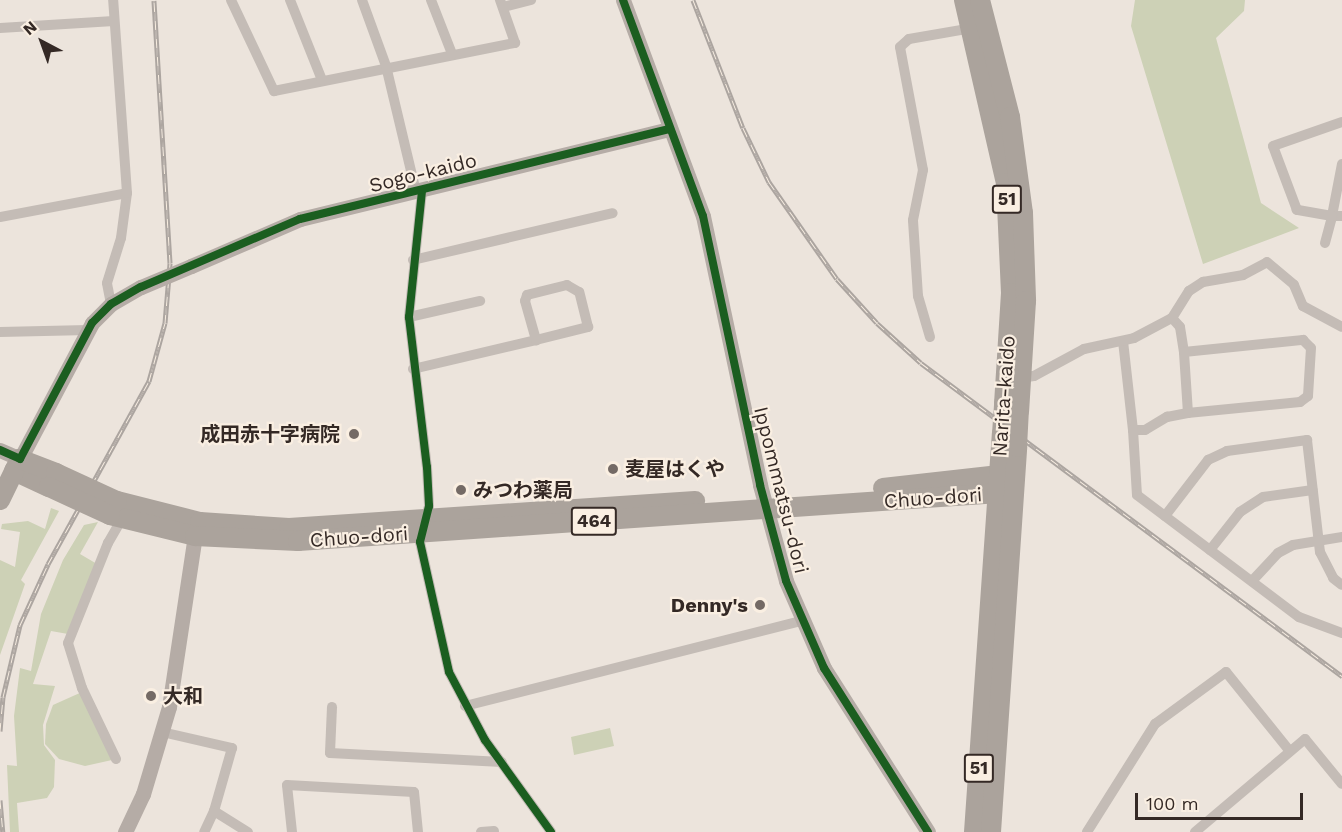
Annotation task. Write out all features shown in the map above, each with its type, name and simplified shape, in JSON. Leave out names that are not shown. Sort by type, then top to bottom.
[{"type":"highway","name":"Narita-kaido","points":[[964,0],[980,27],[1010,117],[1023,213],[1026,300],[1020,378],[1011,407]]},
{"type":"highway","name":"Narita-kaido","points":[[974,832],[1004,484],[1010,441],[1011,407],[1011,293],[1007,193],[980,27],[980,0]]},
{"type":"highway","name":"Chuo-dori","points":[[11,466],[53,480],[116,512],[195,536],[298,541],[424,525]]},
{"type":"highway","points":[[0,500],[11,466]]},
{"type":"highway","name":"Narita-kaido","points":[[991,832],[1004,484]]},
{"type":"highway","name":"Chuo-dori","points":[[116,512],[238,527],[424,525],[1004,484]]},
{"type":"street","points":[[11,466],[88,330],[111,304],[107,283],[121,238],[127,193],[113,0]]},
{"type":"street","points":[[231,0],[274,91],[386,66],[515,43],[501,3],[531,0]]},
{"type":"street","points":[[290,0],[322,80]]},
{"type":"street","points":[[362,0],[386,66],[419,192],[409,317],[413,369],[428,467],[424,525],[420,542],[449,672],[465,706],[552,832]]},
{"type":"street","points":[[431,0],[452,54]]},
{"type":"street","name":"Ippommatsu-dori","points":[[623,0],[712,250],[765,502],[786,581],[824,668],[928,832]]},
{"type":"street","points":[[0,28],[114,21]]},
{"type":"street","points":[[930,337],[918,296],[913,220],[923,170],[900,47],[909,39],[980,27]]},
{"type":"street","points":[[1337,216],[1297,210],[1273,146],[1342,122]]},
{"type":"street","name":"Sogo-kaido","points":[[111,304],[141,287],[300,219],[419,192],[669,129]]},
{"type":"street","points":[[1325,243],[1337,216],[1342,164]]},
{"type":"street","points":[[0,217],[127,193]]},
{"type":"street","points":[[413,260],[612,213]]},
{"type":"street","points":[[1020,378],[1034,376],[1084,350],[1123,341],[1172,318],[1189,291],[1203,282],[1243,275],[1267,261],[1294,285],[1303,306],[1342,327]]},
{"type":"street","points":[[413,369],[536,340],[588,327],[579,292],[567,285],[527,295],[525,301],[536,340]]},
{"type":"street","points":[[409,317],[480,300]]},
{"type":"street","points":[[1172,318],[1180,327],[1188,413]]},
{"type":"street","points":[[0,332],[88,330]]},
{"type":"street","points":[[1133,430],[1145,430],[1167,417],[1300,402],[1308,396],[1311,348],[1303,340],[1184,352]]},
{"type":"street","points":[[1123,341],[1133,430],[1137,495],[1299,617],[1342,633]]},
{"type":"street","points":[[1165,516],[1208,460],[1227,451],[1307,440],[1320,552],[1333,578],[1342,585]]},
{"type":"street","name":"Chuo-dori","points":[[0,450],[11,466]]},
{"type":"street","points":[[1210,550],[1240,512],[1263,497],[1313,490]]},
{"type":"street","points":[[116,512],[68,643],[82,688],[116,759]]},
{"type":"street","points":[[125,832],[143,794],[162,732],[195,536]]},
{"type":"street","points":[[1252,581],[1278,553],[1293,545],[1342,537]]},
{"type":"street","points":[[465,706],[802,621]]},
{"type":"street","points":[[1087,832],[1155,724],[1226,672],[1289,750]]},
{"type":"street","points":[[332,707],[330,753],[502,762]]},
{"type":"street","points":[[162,732],[232,748],[214,811],[204,832]]},
{"type":"street","points":[[1196,832],[1289,750],[1305,739],[1342,784]]},
{"type":"street","points":[[292,832],[287,785],[414,792],[418,832]]},
{"type":"street","points":[[214,811],[248,832]]},
{"type":"street","points":[[481,832],[494,831]]},
{"type":"green space","points":[[1135,0],[1245,0],[1244,11],[1216,38],[1261,203],[1299,228],[1203,264],[1131,26]]},
{"type":"green space","points":[[51,508],[59,511],[21,580],[25,584],[0,655],[0,560],[15,567],[20,532],[1,529],[2,524],[28,521],[45,529]]},
{"type":"green space","points":[[98,522],[80,554],[97,564],[68,634],[51,631],[33,684],[55,686],[43,725],[44,745],[55,760],[54,787],[47,798],[17,803],[19,832],[10,832],[7,765],[17,766],[14,716],[20,668],[31,671],[41,614],[63,560],[84,525]]},
{"type":"green space","points":[[82,692],[112,760],[85,766],[59,759],[45,744],[46,724],[53,705]]},
{"type":"green space","points":[[610,728],[614,746],[574,755],[571,737]]},
{"type":"railway","points":[[0,731],[3,697],[20,625],[48,564],[149,381],[165,323],[170,263],[154,0]]},
{"type":"railway","points":[[693,0],[743,128],[769,182],[837,279],[877,323],[921,363],[1342,676]]},
{"type":"railway","points":[[0,800],[3,832]]},
{"type":"cycle path","points":[[623,0],[703,216],[760,485],[786,581],[824,668],[928,832]]},
{"type":"cycle path","points":[[0,450],[20,459],[92,323],[111,304],[141,287],[300,219],[669,129]]},
{"type":"cycle path","points":[[422,191],[409,317],[427,467],[429,506],[420,542],[449,672],[485,740],[551,832]]},
{"type":"place","name":"成田赤十字病院","points":[[354,434]]},
{"type":"place","name":"麦屋はくや","points":[[613,469]]},
{"type":"place","name":"みつわ薬局","points":[[461,490]]},
{"type":"place","name":"Denny's","points":[[760,605]]},
{"type":"place","name":"大和","points":[[151,696]]}]
